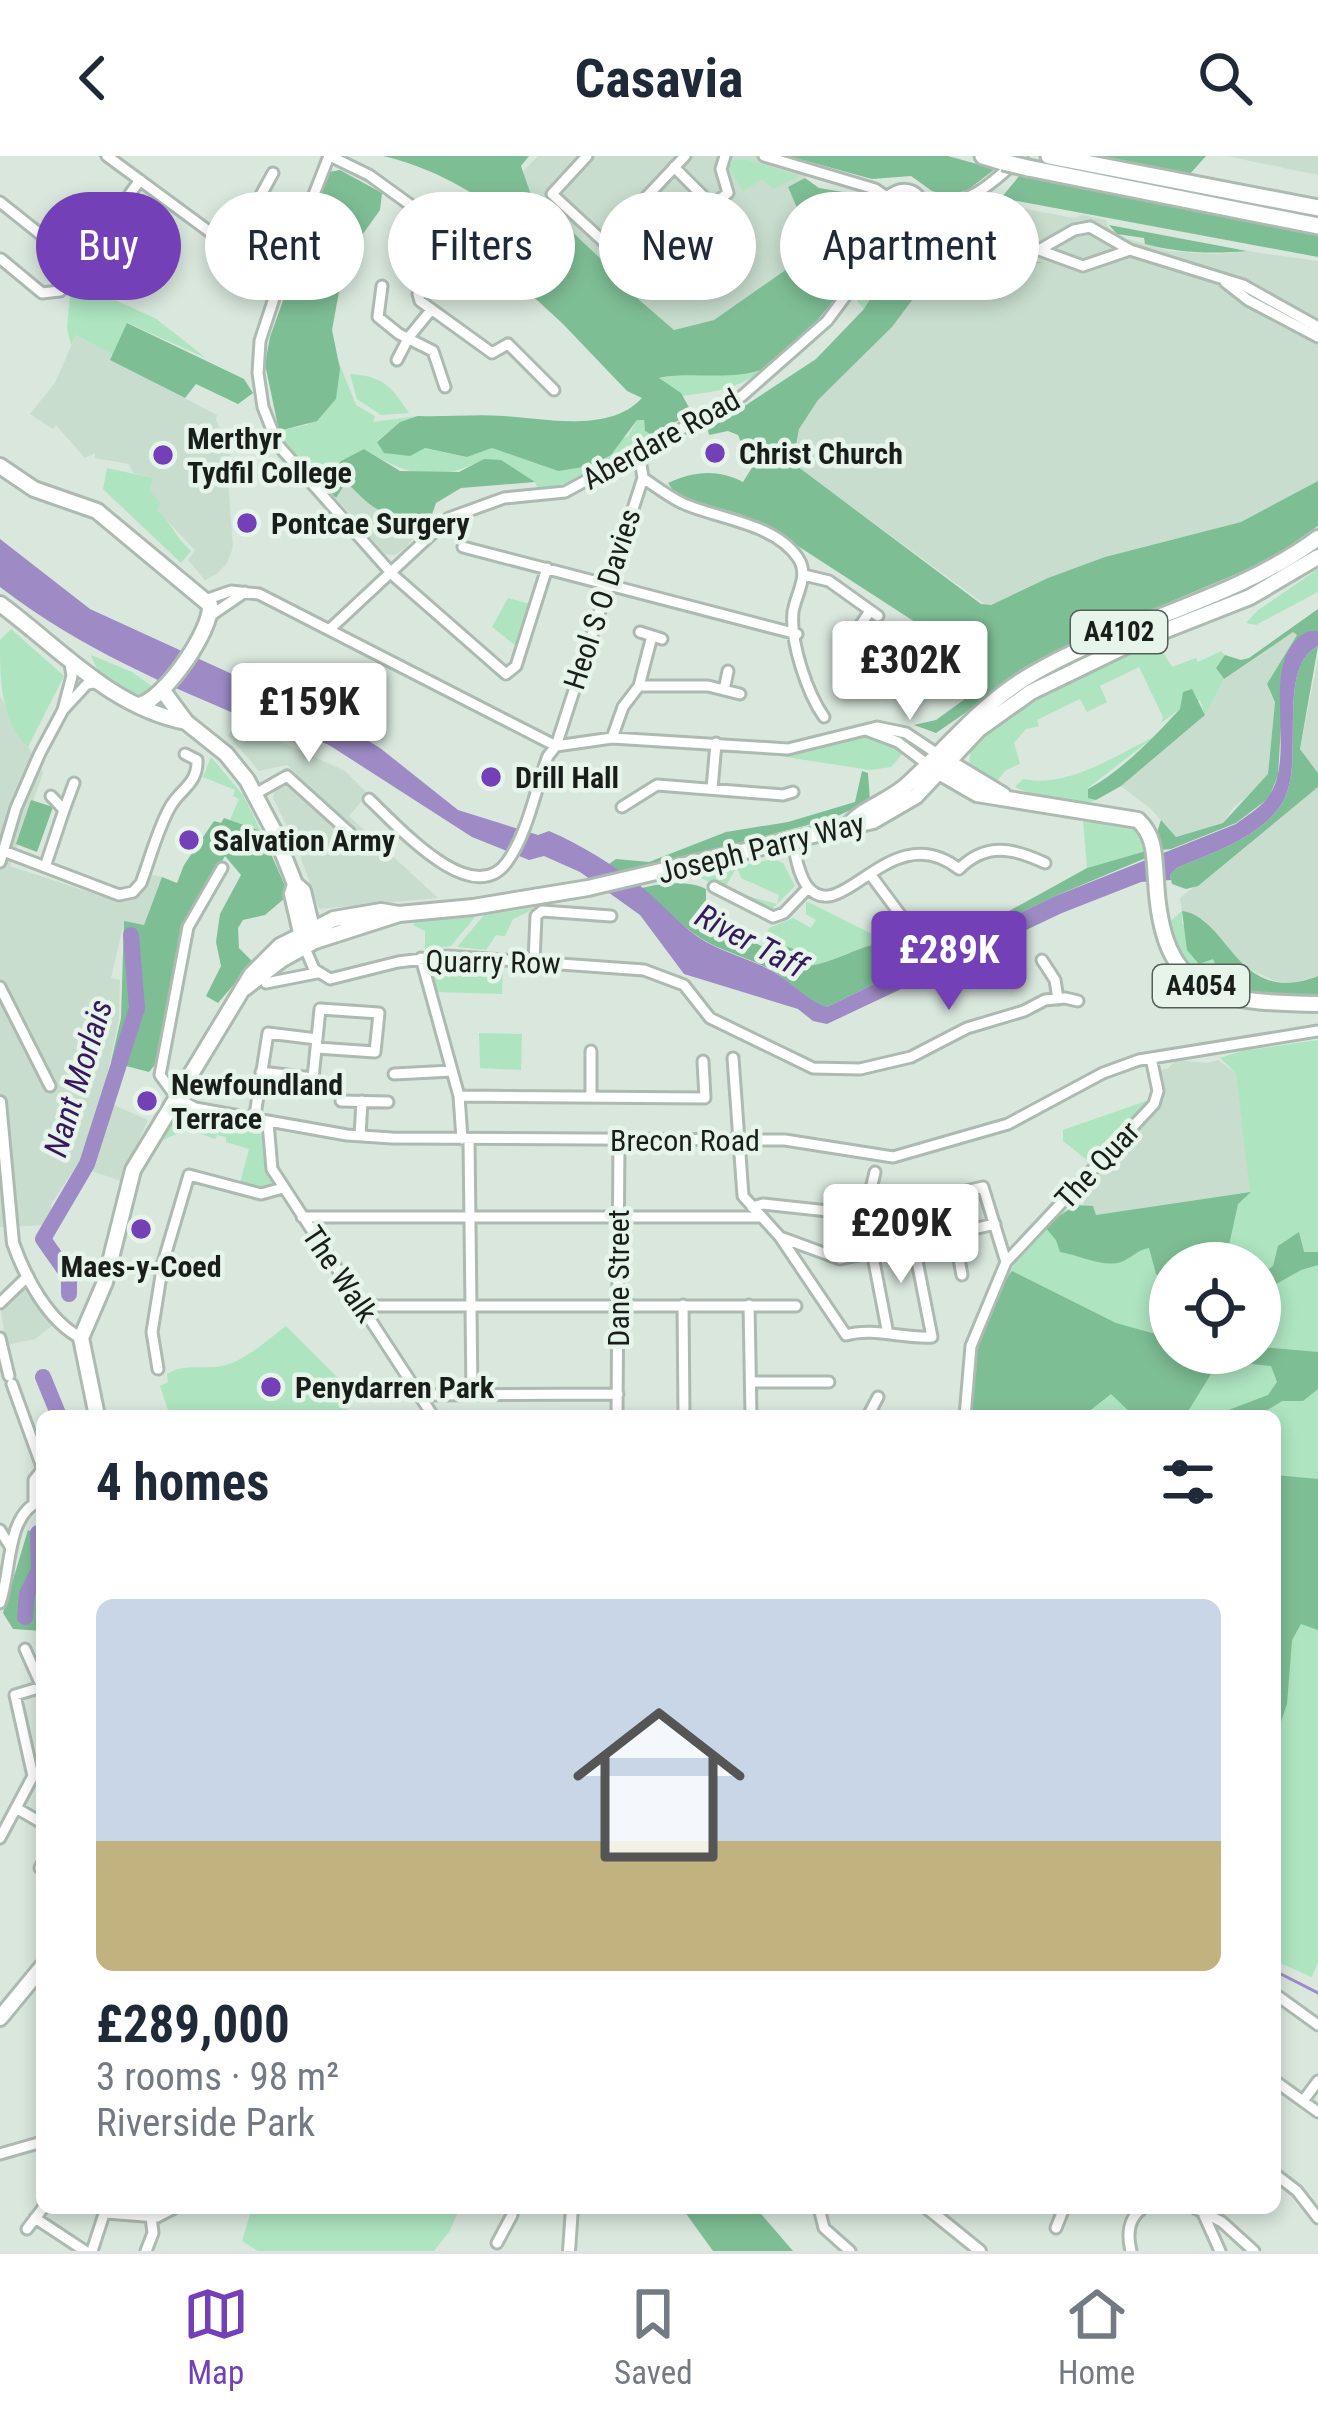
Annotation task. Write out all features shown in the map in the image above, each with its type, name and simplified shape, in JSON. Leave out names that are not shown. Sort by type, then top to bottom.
[{"type":"highway","points":[[983,156],[1318,226]]},
{"type":"highway","points":[[1049,156],[1318,208]]},
{"type":"main road","points":[[0,466],[34,489],[97,511],[205,600],[210,616],[190,651],[165,687],[142,704]]},
{"type":"main road","name":"A4102","points":[[937,763],[971,718],[1033,674],[1090,644],[1265,571],[1318,538]]},
{"type":"main road","name":"A4102","points":[[937,763],[1031,692],[1128,645],[1250,597],[1318,557]]},
{"type":"main road","points":[[0,604],[60,648],[95,682],[127,701],[186,722]]},
{"type":"main road","points":[[96,1410],[81,1338],[105,1282],[133,1170],[260,964],[309,942],[303,891],[295,884],[256,794],[226,754],[186,722],[165,687]]},
{"type":"main road","name":"A4054","points":[[937,763],[977,794],[1128,816],[1145,826],[1154,850],[1166,948],[1182,972],[1216,994],[1318,1004]]},
{"type":"main road","name":"Joseph Parry Way","points":[[309,942],[358,915],[399,914],[588,888],[856,827],[916,796],[937,763]]},
{"type":"main road","points":[[0,2018],[36,1974]]},
{"type":"street","points":[[106,156],[205,227]]},
{"type":"street","points":[[315,192],[329,156],[369,175],[456,238],[456,249],[417,298],[492,353],[508,344],[554,390]]},
{"type":"street","points":[[587,156],[552,194],[604,242],[685,156]]},
{"type":"street","points":[[674,167],[710,202],[716,202],[728,193],[721,170],[725,156]]},
{"type":"street","points":[[764,156],[880,192]]},
{"type":"street","points":[[980,192],[1025,162]]},
{"type":"street","points":[[262,192],[273,173]]},
{"type":"street","points":[[131,192],[140,180]]},
{"type":"street","points":[[0,202],[36,231]]},
{"type":"street","points":[[1039,250],[1090,227],[1130,250],[1244,285],[1318,327]]},
{"type":"street","points":[[1068,236],[1065,249],[1071,261]]},
{"type":"street","points":[[1101,258],[1102,238]]},
{"type":"street","points":[[1039,250],[1089,266],[1130,250]]},
{"type":"street","points":[[1,259],[36,285]]},
{"type":"street","points":[[1225,282],[1248,300],[1318,337]]},
{"type":"street","points":[[382,286],[376,314],[436,355],[445,387]]},
{"type":"street","points":[[274,300],[260,341],[258,378],[263,407],[284,455],[353,525],[391,572],[506,674],[516,666],[548,568]]},
{"type":"street","name":"Aberdare Road","points":[[330,629],[429,533],[464,510],[505,498],[565,492],[715,412],[765,378],[827,321],[843,300]]},
{"type":"street","points":[[397,361],[431,310]]},
{"type":"street","name":"Heol S O Davies","points":[[369,799],[386,807],[455,873],[475,878],[502,869],[556,746],[643,478],[639,452]]},
{"type":"street","points":[[643,478],[679,502],[772,536],[799,559],[804,575],[793,614],[800,661],[816,712]]},
{"type":"street","points":[[463,547],[797,634]]},
{"type":"street","points":[[804,575],[829,581],[874,613],[854,632],[844,657],[845,674]]},
{"type":"street","points":[[205,600],[232,591],[260,594],[556,746],[612,738],[788,749],[866,730],[897,730],[937,763]]},
{"type":"street","points":[[210,616],[245,592]]},
{"type":"street","points":[[612,738],[657,638],[640,632]]},
{"type":"street","points":[[844,657],[859,657]]},
{"type":"street","points":[[69,660],[73,676],[63,710],[5,825],[3,857],[119,895],[137,889],[169,808],[189,788],[197,770],[197,760],[185,754]]},
{"type":"street","points":[[724,690],[728,671]]},
{"type":"street","points":[[63,710],[86,684],[95,682]]},
{"type":"street","points":[[639,686],[708,686],[740,694]]},
{"type":"street","points":[[712,789],[716,742]]},
{"type":"street","points":[[256,794],[287,776],[350,833]]},
{"type":"street","points":[[45,867],[74,783]]},
{"type":"street","points":[[619,790],[625,804],[657,785],[788,794],[786,810]]},
{"type":"street","points":[[51,796],[64,810]]},
{"type":"street","points":[[792,841],[808,888],[820,896],[838,895],[896,857],[914,854],[930,855],[959,869],[971,881]]},
{"type":"street","points":[[959,869],[977,853],[989,850],[1011,850],[1039,860],[1040,844]]},
{"type":"street","points":[[177,1098],[160,1075],[188,927],[222,868]]},
{"type":"street","points":[[870,874],[900,914],[908,902]]},
{"type":"street","points":[[716,892],[772,917],[784,913],[808,888]]},
{"type":"street","points":[[534,961],[536,916],[542,911],[611,916]]},
{"type":"street","points":[[309,942],[317,974]]},
{"type":"street","points":[[421,958],[459,1096],[465,1139],[472,1394]]},
{"type":"street","name":"Quarry Row","points":[[266,983],[317,974],[337,978],[421,958],[614,965],[656,973],[684,985],[710,1018],[813,1069],[860,1069],[911,1057],[967,1028],[1058,998]]},
{"type":"street","points":[[1042,960],[1055,980],[1058,998],[1078,1001]]},
{"type":"street","points":[[0,987],[50,1086]]},
{"type":"street","points":[[254,1121],[261,1072],[268,1033],[317,1043],[375,1052],[379,1013],[320,1009],[317,1043],[313,1078],[261,1072]]},
{"type":"street","name":"Brecon Road","points":[[177,1098],[204,1111],[360,1136],[797,1141],[879,1157],[907,1155],[1008,1124],[1103,1073],[1151,1058],[1318,1031]]},
{"type":"street","points":[[591,1052],[591,1096]]},
{"type":"street","points":[[733,1058],[743,1196],[780,1238],[846,1335],[932,1337],[906,1205],[983,1187],[1006,1262],[971,1346],[966,1410]]},
{"type":"street","name":"The Quar","points":[[1006,1262],[1154,1104],[1158,1091],[1151,1058]]},
{"type":"street","points":[[459,1096],[705,1098],[703,1061]]},
{"type":"street","points":[[394,1074],[452,1071]]},
{"type":"street","points":[[341,1100],[388,1102]]},
{"type":"street","points":[[360,1136],[362,1101]]},
{"type":"street","points":[[0,1102],[13,1243],[53,1314],[81,1338]]},
{"type":"street","name":"The Walk","points":[[268,1124],[268,1154],[284,1188],[430,1410]]},
{"type":"street","name":"Dane Street","points":[[617,1410],[619,1140]]},
{"type":"street","points":[[875,1172],[865,1215],[887,1329]]},
{"type":"street","points":[[158,1369],[152,1332],[163,1263],[189,1175],[261,1194],[284,1188]]},
{"type":"street","points":[[302,1217],[618,1217],[755,1212],[763,1204],[865,1215]]},
{"type":"street","points":[[780,1238],[840,1259],[995,1224]]},
{"type":"street","points":[[954,1233],[962,1275]]},
{"type":"street","points":[[163,1263],[209,1272]]},
{"type":"street","points":[[0,1303],[28,1276]]},
{"type":"street","points":[[683,1305],[684,1410]]},
{"type":"street","points":[[749,1305],[751,1410]]},
{"type":"street","points":[[361,1306],[796,1306]]},
{"type":"street","points":[[0,1338],[36,1451]]},
{"type":"street","points":[[751,1382],[829,1382]]},
{"type":"street","points":[[420,1395],[617,1394]]},
{"type":"street","points":[[871,1410],[878,1397]]},
{"type":"street","points":[[0,1603],[24,1511],[36,1502]]},
{"type":"street","points":[[0,1530],[11,1548]]},
{"type":"street","points":[[25,1649],[36,1674]]},
{"type":"street","points":[[0,1838],[33,1777],[16,1695],[36,1689]]},
{"type":"street","points":[[16,1808],[36,1820]]},
{"type":"street","points":[[1281,1998],[1318,2025]]},
{"type":"street","points":[[1303,2101],[1318,2080]]},
{"type":"street","points":[[1281,2084],[1318,2112]]},
{"type":"street","points":[[0,2154],[36,2144]]},
{"type":"street","points":[[1281,2179],[1318,2218]]},
{"type":"street","points":[[26,2230],[38,2214]]},
{"type":"street","points":[[40,2214],[61,2237],[89,2251],[105,2214]]},
{"type":"street","points":[[128,2214],[159,2214]]},
{"type":"street","points":[[496,2242],[512,2214]]},
{"type":"street","points":[[569,2251],[572,2214]]},
{"type":"street","points":[[820,2214],[824,2228],[850,2251]]},
{"type":"street","points":[[937,2214],[980,2251]]},
{"type":"street","points":[[1056,2228],[1062,2214]]},
{"type":"street","points":[[1131,2251],[1128,2235],[1138,2214]]},
{"type":"street","points":[[1200,2214],[1220,2251]]},
{"type":"street","points":[[1206,2214],[1254,2251]]},
{"type":"street","points":[[146,2251],[153,2233],[151,2217]]},
{"type":"street","points":[[54,2251],[61,2237]]},
{"type":"shaded area","points":[[538,156],[788,156],[810,162],[805,178],[788,187],[790,192],[780,192],[780,274],[756,291],[756,192],[599,192],[599,257],[575,235],[575,192],[530,192],[524,170]]},
{"type":"shaded area","points":[[1226,156],[1318,156],[1318,175]]},
{"type":"shaded area","points":[[1039,211],[1106,220],[1108,227],[1125,238],[1169,251],[1247,251],[1318,261],[1318,481],[1241,522],[1105,557],[987,606],[795,465],[799,429],[818,400],[892,327],[912,300],[1039,300]]},
{"type":"shaded area","points":[[639,300],[743,300],[714,320],[674,330]]},
{"type":"shaded area","name":"Merthyr Tydfil College","points":[[76,335],[113,355],[111,360],[217,415],[231,452],[227,466],[233,547],[217,574],[205,580],[188,560],[195,550],[157,510],[149,491],[153,478],[133,473],[129,464],[95,458],[95,453],[85,458],[56,425],[53,429],[30,414],[55,383]]},
{"type":"shaded area","points":[[345,482],[379,510],[399,515],[412,528],[415,537],[405,548],[395,555],[385,554],[336,498]]},
{"type":"shaded area","points":[[0,539],[90,609],[343,725],[458,810],[538,835],[549,831],[586,849],[643,888],[697,936],[774,972],[827,1007],[1053,897],[1236,824],[1266,800],[1276,782],[1284,662],[1293,644],[1309,631],[1318,631],[1318,646],[1297,675],[1289,787],[1281,805],[1260,827],[1177,868],[1171,880],[1141,882],[1062,913],[827,1024],[813,1021],[798,1009],[684,974],[640,915],[580,872],[544,856],[529,860],[472,837],[329,745],[277,723],[266,727],[196,697],[64,631],[0,587]]},
{"type":"shaded area","points":[[1294,631],[1297,635],[1267,684],[1275,702],[1264,782],[1223,823],[1176,837],[1121,786],[1205,715],[1224,679]]},
{"type":"shaded area","points":[[1318,659],[1318,773],[1300,749]]},
{"type":"shaded area","points":[[0,696],[43,773],[10,866],[119,902],[140,896],[152,875],[162,877],[144,925],[124,922],[111,978],[120,980],[119,1019],[97,1124],[84,1155],[51,1204],[52,1225],[0,1227]]},
{"type":"shaded area","points":[[238,722],[345,771],[368,794],[349,816],[438,898],[319,909],[296,844],[273,798],[275,787],[289,784],[349,836],[354,830],[287,765],[259,771],[228,735]]},
{"type":"shaded area","points":[[1318,787],[1318,976],[1294,983],[1275,981],[1249,969],[1204,920],[1182,911],[1180,898]]},
{"type":"shaded area","points":[[1177,1060],[1218,1060],[1236,1073],[1251,1192],[1096,1215],[1085,1207],[1079,1188],[1162,1099],[1159,1070]]},
{"type":"shaded area","points":[[114,1105],[148,1120],[121,1181],[89,1170]]},
{"type":"shaded area","points":[[24,1283],[53,1325],[35,1339],[6,1345],[0,1305]]},
{"type":"green space","points":[[383,156],[529,156],[521,166],[530,192],[470,192],[415,165]]},
{"type":"green space","points":[[788,156],[948,156],[995,169],[961,192],[932,191],[911,176],[872,179]]},
{"type":"green space","points":[[1094,156],[1206,156],[1189,175]]},
{"type":"green space","points":[[734,160],[800,176],[773,189],[762,179],[743,192],[729,167]]},
{"type":"green space","points":[[340,170],[382,193],[380,210],[364,232],[364,192],[322,192],[329,172]]},
{"type":"green space","points":[[1020,175],[1318,233],[1318,257],[1039,205],[1039,192],[1006,192]]},
{"type":"green space","points":[[805,178],[819,188],[843,192],[790,192],[788,187]]},
{"type":"green space","points":[[1109,225],[1247,251],[1157,247],[1145,244],[1144,238],[1117,234]]},
{"type":"green space","points":[[575,235],[599,257],[599,300],[639,300],[674,330],[714,320],[743,300],[756,300],[756,291],[780,274],[780,300],[833,300],[790,349],[761,370],[659,378],[681,393],[692,413],[652,435],[645,431],[644,420],[637,420],[611,455],[590,466],[558,471],[492,448],[467,457],[425,448],[410,456],[384,453],[377,442],[400,422],[418,416],[596,420],[629,409],[642,398],[627,391],[537,300],[575,300]]},
{"type":"green space","points":[[70,300],[114,300],[155,318],[206,358],[128,323],[113,355],[76,335],[71,345]]},
{"type":"green space","points":[[283,300],[337,300],[332,330],[340,369],[336,399],[317,421],[279,431],[265,364]]},
{"type":"green space","points":[[870,300],[912,300],[892,327],[818,400],[799,429],[793,463],[981,604],[991,605],[1105,557],[1241,522],[1318,481],[1318,526],[1267,561],[1087,637],[1038,663],[936,733],[914,725],[936,720],[976,691],[952,646],[784,537],[740,514],[677,496],[668,483],[706,473],[743,482],[758,458],[743,447],[738,435],[728,431],[709,435],[708,430],[816,359]]},
{"type":"green space","points":[[127,323],[244,379],[253,393],[238,404],[196,384],[185,398],[110,360]]},
{"type":"green space","points":[[338,360],[356,405],[375,416],[373,422],[418,416],[400,422],[377,441],[385,453],[424,448],[467,457],[492,448],[558,471],[628,436],[637,420],[644,420],[645,431],[652,435],[571,482],[538,490],[535,482],[484,459],[451,472],[422,474],[364,449],[341,461],[323,485],[291,452],[279,431],[307,425],[336,399]]},
{"type":"green space","points":[[763,370],[724,389],[681,396],[657,379],[683,375]]},
{"type":"green space","points":[[350,374],[386,384],[409,413],[381,415],[357,399]]},
{"type":"green space","points":[[364,449],[400,471],[459,472],[484,459],[501,460],[535,482],[461,488],[436,503],[428,526],[415,537],[404,521],[373,506],[346,482],[336,498],[323,485],[341,461]]},
{"type":"green space","points":[[107,468],[153,478],[149,491],[160,502],[157,510],[191,551],[181,563],[103,489]]},
{"type":"green space","points":[[1318,569],[1318,592],[1256,625],[1246,623],[1257,611]]},
{"type":"green space","points":[[508,598],[529,604],[516,646],[492,627]]},
{"type":"green space","points":[[1318,609],[1318,631],[1309,631],[1282,711],[1278,775],[1269,798],[1236,823],[1160,850],[1161,820],[1176,837],[1223,823],[1268,774],[1275,702],[1267,684],[1297,635],[1293,632],[1224,679],[1216,668],[1225,655],[1249,658]]},
{"type":"green space","points":[[11,629],[64,676],[28,747],[12,724],[4,698],[0,640]]},
{"type":"green space","points":[[1158,644],[1172,667],[1221,651],[1225,655],[1216,668],[1224,679],[1205,715],[1200,700],[1161,723],[1163,717],[1139,667],[1100,686],[1107,702],[1087,712],[1080,699],[1037,720],[1039,726],[1026,729],[1014,743],[1020,764],[997,781],[969,764],[971,749],[1036,701]]},
{"type":"green space","points":[[1318,646],[1300,749],[1318,773],[1318,787],[1198,886],[1186,889],[1172,884],[1170,875],[1177,868],[1247,835],[1281,805],[1292,766],[1297,675]]},
{"type":"green space","points":[[91,655],[132,672],[153,687],[143,694],[117,688],[99,671]]},
{"type":"green space","points":[[1192,689],[1205,715],[1121,786],[1096,800],[1088,798],[1088,789],[1149,742],[1180,709],[1183,692]]},
{"type":"green space","points":[[858,737],[878,738],[905,751],[891,767],[870,770],[773,755],[813,750]]},
{"type":"green space","points":[[1154,737],[1088,788],[1088,797],[1096,800],[1066,802],[1015,787],[1023,779],[1074,775]]},
{"type":"green space","points":[[211,757],[243,795],[261,831],[230,820],[239,799],[233,796],[235,790],[203,777]]},
{"type":"green space","points":[[862,771],[868,773],[870,801],[831,819],[628,871],[620,872],[609,864],[616,859],[649,862],[726,832],[788,822],[855,802]]},
{"type":"green space","points":[[31,800],[53,807],[37,852],[16,844]]},
{"type":"green space","points":[[224,818],[261,831],[285,886],[285,898],[265,915],[243,920],[238,928],[239,948],[253,962],[218,1003],[206,996],[221,966],[216,942],[220,914],[241,875],[225,856],[187,921],[159,1060],[149,1072],[111,1062],[121,1018],[124,921],[144,925],[162,877],[177,883],[214,821],[221,823]]},
{"type":"green space","points":[[1083,819],[1130,827],[1146,851],[1087,868]]},
{"type":"green space","points":[[1146,851],[1146,858],[1053,897],[827,1007],[771,970],[700,937],[642,888],[674,883],[706,889],[706,915],[776,954],[788,947],[798,951],[807,966],[878,943],[888,942],[890,952],[903,951],[980,927],[1087,868]]},
{"type":"green space","points":[[773,859],[783,863],[795,886],[777,904],[779,895],[741,878],[737,867],[724,889],[699,877],[678,879]]},
{"type":"green space","points":[[726,890],[777,904],[772,909]]},
{"type":"green space","points":[[806,902],[888,942],[806,966],[798,951],[788,947],[777,955],[770,950],[769,928],[793,918],[811,928],[816,920],[806,914]]},
{"type":"green space","points":[[538,907],[513,919],[505,936],[496,935],[486,950],[457,947],[484,915]]},
{"type":"green space","points":[[1182,911],[1182,923],[1236,990],[1209,981],[1184,961],[1166,925]]},
{"type":"green space","points":[[1182,911],[1212,928],[1237,958],[1269,980],[1291,983],[1318,976],[1318,997],[1236,990],[1213,959],[1199,964],[1187,950]]},
{"type":"green space","points":[[475,917],[451,946],[425,950],[425,931],[413,925],[416,921]]},
{"type":"green space","points":[[429,963],[503,964],[502,994],[435,992]]},
{"type":"green space","points":[[479,1033],[522,1034],[521,1070],[480,1068]]},
{"type":"green space","points":[[1318,1040],[1318,1962],[1312,1977],[1281,1964],[1281,1410],[972,1410],[1001,1283],[1044,1225],[1084,1206],[1093,1206],[1096,1215],[1250,1192],[1236,1073],[1220,1058]]},
{"type":"green space","points":[[1146,1101],[1148,1107],[1136,1121],[1124,1122],[1087,1160],[1063,1141],[1063,1130]]},
{"type":"green space","points":[[192,1114],[257,1130],[279,1186],[261,1192],[240,1183],[249,1149],[226,1142],[226,1137],[215,1139],[187,1129],[154,1145],[168,1124]]},
{"type":"green space","points":[[1251,1192],[1238,1204],[1230,1242],[1149,1242],[1149,1248],[1121,1262],[1060,1252],[1044,1226],[1076,1205],[1093,1206],[1096,1215]]},
{"type":"green space","points":[[1299,1232],[1304,1252],[1318,1252],[1318,1265],[1281,1281],[1281,1244]]},
{"type":"green space","points":[[1012,1271],[1116,1323],[1149,1332],[1149,1374],[1211,1374],[1189,1410],[1128,1410],[1111,1394],[1091,1410],[971,1410],[980,1340],[992,1304]]},
{"type":"green space","points":[[286,1326],[339,1379],[347,1410],[168,1410],[160,1386],[168,1382],[167,1374],[181,1368],[218,1367],[258,1348]]},
{"type":"green space","points":[[1281,1349],[1318,1352],[1318,1389],[1303,1401],[1282,1401],[1268,1410],[1229,1410],[1268,1395],[1277,1382],[1274,1374],[1281,1374]]},
{"type":"green space","points":[[1281,1476],[1318,1479],[1318,1630],[1301,1624],[1292,1640],[1287,1704],[1281,1721]]},
{"type":"green space","points":[[28,1530],[36,1534],[36,1631],[13,1629],[3,1613]]},
{"type":"green space","points":[[250,2214],[457,2214],[434,2251],[258,2251],[242,2241]]},
{"type":"green space","points":[[686,2214],[761,2214],[793,2251],[713,2251]]},
{"type":"waterway","name":"Nant Morlais","points":[[69,1294],[69,1276],[43,1239],[87,1164],[137,1008],[131,935]]},
{"type":"waterway","name":"Nant Morlais","points":[[43,1377],[57,1410]]},
{"type":"waterway","name":"Nant Morlais","points":[[25,1617],[27,1594],[36,1576]]},
{"type":"waterway","points":[[1281,1974],[1318,1993]]},
{"type":"place","name":"Christ Church","points":[[715,453]]},
{"type":"place","name":"Merthyr Tydfil College","points":[[163,455]]},
{"type":"place","name":"Pontcae Surgery","points":[[247,523]]},
{"type":"place","name":"Drill Hall","points":[[491,777]]},
{"type":"place","name":"Salvation Army","points":[[189,840]]},
{"type":"place","name":"Newfoundland Terrace","points":[[147,1101]]},
{"type":"place","name":"Maes-y-Coed","points":[[141,1229]]},
{"type":"place","name":"Penydarren Park","points":[[271,1387]]},
{"type":"water label","name":"River Taff","points":[[751,941]]}]
